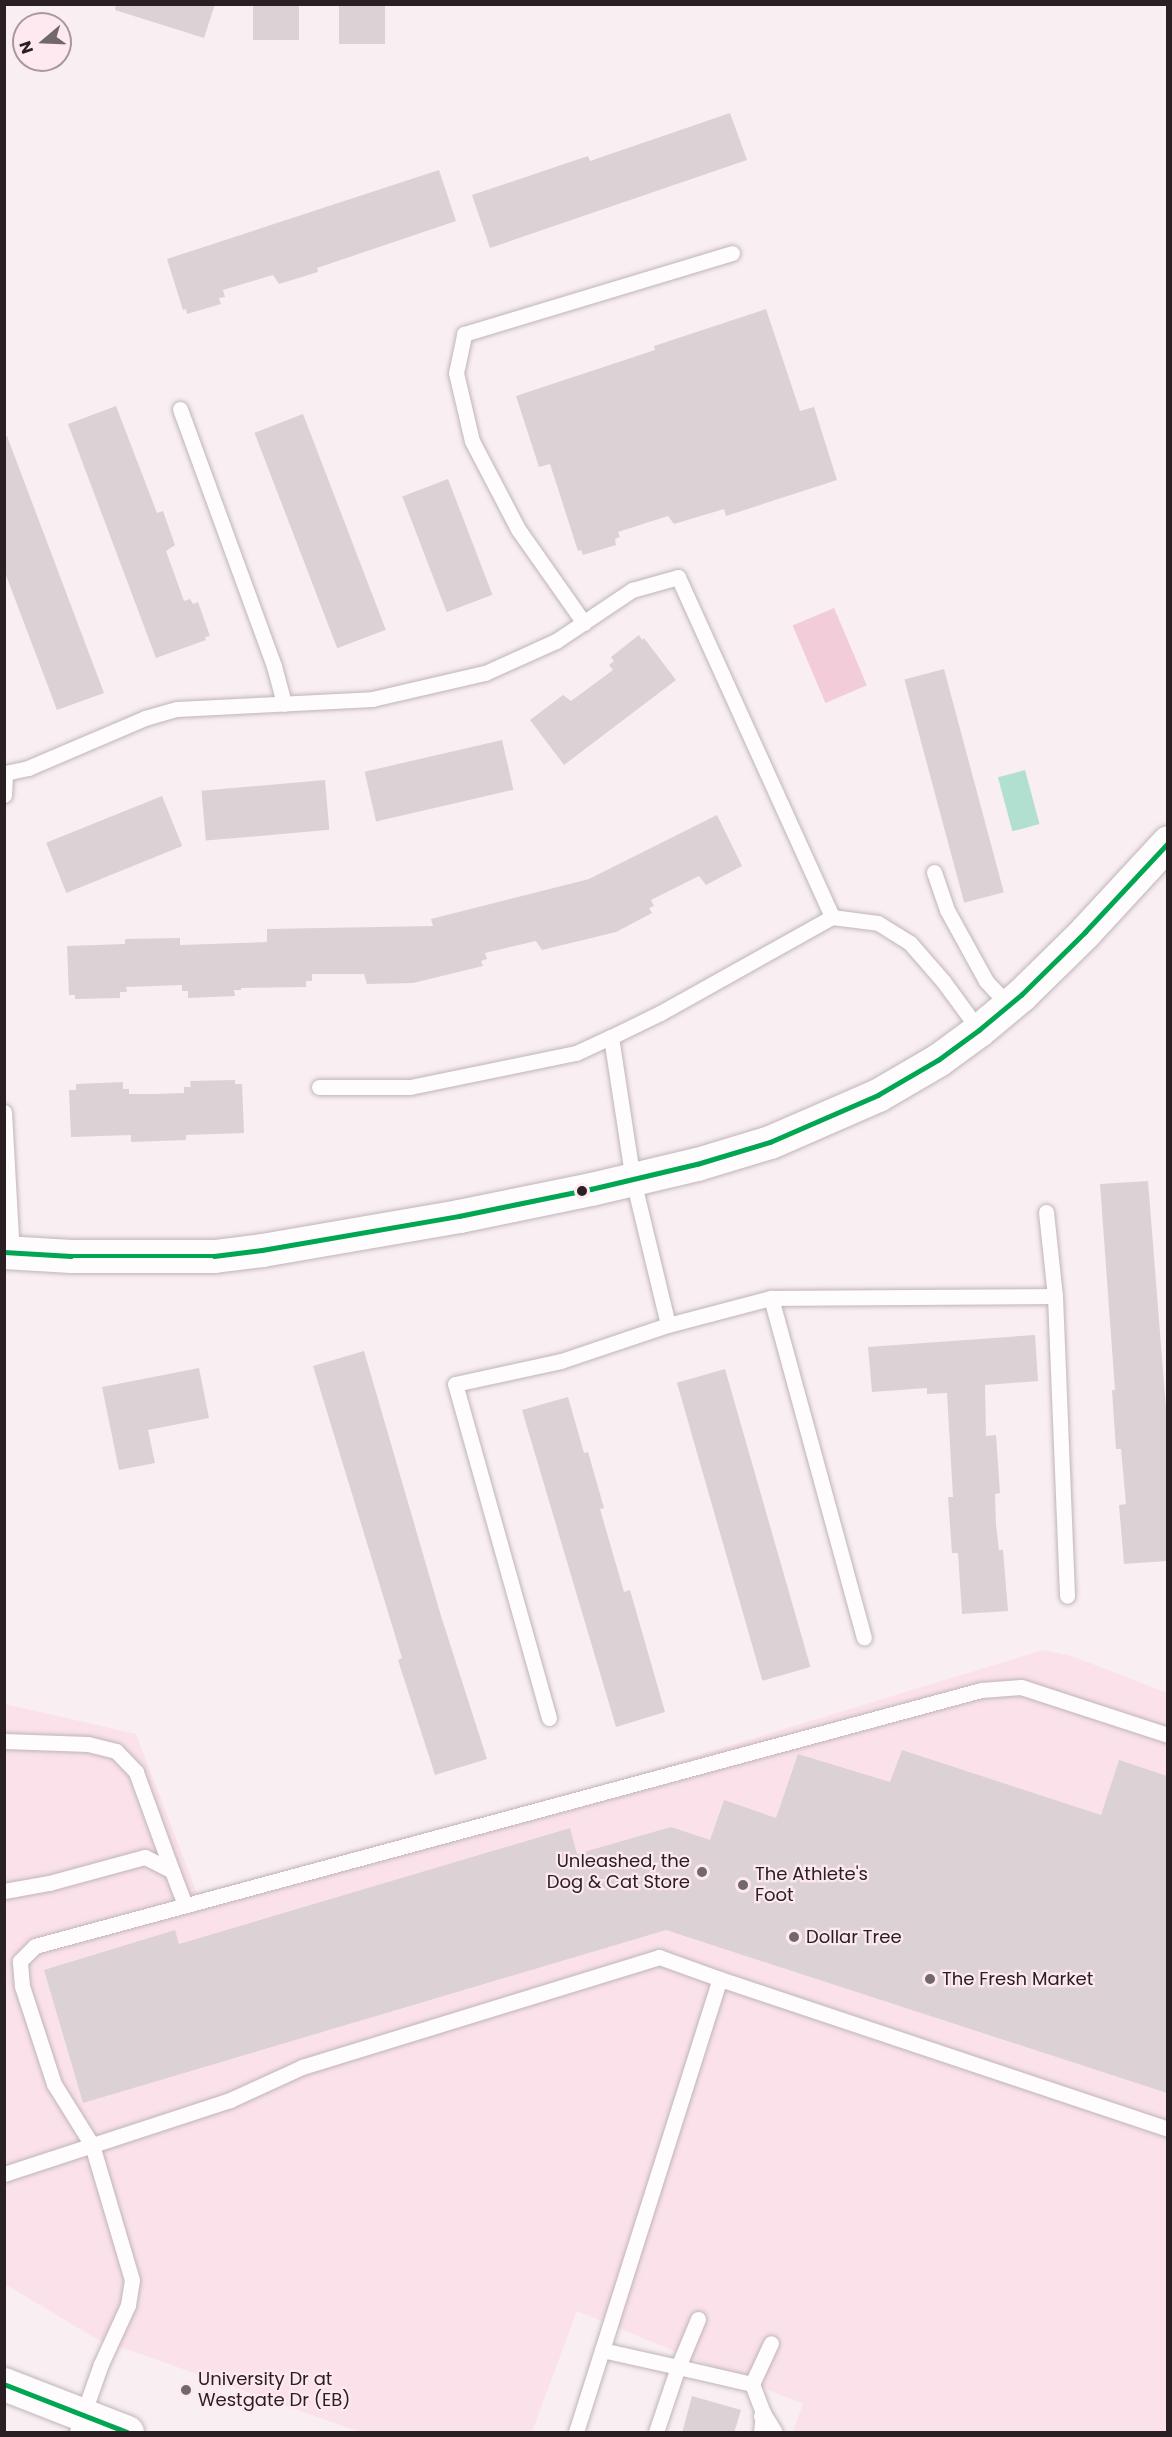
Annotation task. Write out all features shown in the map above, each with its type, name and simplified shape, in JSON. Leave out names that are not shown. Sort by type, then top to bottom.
[{"type":"street","points":[[8,1253],[71,1257],[214,1257],[459,1216],[633,1180],[770,1142],[878,1095],[939,1060],[980,1030],[1009,1006],[1084,932],[1167,842]]},
{"type":"street","points":[[4,2384],[79,2424],[127,2433]]},
{"type":"lane","points":[[584,623],[518,529],[472,441],[456,373],[464,334],[732,253]]},
{"type":"lane","points":[[180,409],[274,666],[284,704]]},
{"type":"lane","points":[[4,795],[5,772],[28,768],[145,718],[177,709],[372,699],[485,673],[556,641],[632,591],[678,577],[832,917]]},
{"type":"lane","points":[[934,872],[947,910],[986,981],[1009,1006]]},
{"type":"lane","points":[[319,1087],[410,1087],[576,1053],[660,1013],[832,917],[878,923],[910,943],[944,981],[980,1030]]},
{"type":"lane","points":[[611,1037],[633,1180],[668,1325]]},
{"type":"lane","points":[[4,1112],[8,1253]]},
{"type":"lane","points":[[1046,1212],[1055,1296],[1066,1596]]},
{"type":"lane","points":[[549,1718],[454,1384],[561,1361],[668,1325],[771,1298],[1055,1296]]},
{"type":"lane","points":[[771,1298],[864,1638]]},
{"type":"lane","points":[[79,2424],[128,2305],[132,2280],[92,2145],[54,2084],[22,1986],[20,1961],[35,1946],[981,1690],[1021,1687],[1167,1735]]},
{"type":"lane","points":[[4,1741],[88,1744],[116,1751],[136,1772],[185,1905]]},
{"type":"lane","points":[[4,1891],[49,1883],[144,1857],[172,1871]]},
{"type":"lane","points":[[4,2174],[230,2100],[302,2067],[659,1957],[1167,2129]]},
{"type":"lane","points":[[576,2433],[720,1979]]},
{"type":"lane","points":[[656,2433],[678,2367],[698,2319]]},
{"type":"lane","points":[[771,2343],[752,2384],[763,2413],[776,2433]]},
{"type":"lane","points":[[602,2350],[752,2384]]},
{"type":"lane","points":[[752,2433],[763,2413]]},
{"type":"lane","points":[[761,2433],[763,2413]]},
{"type":"shaded area","points":[[834,608],[867,685],[825,703],[793,626]]},
{"type":"shaded area","points":[[1025,770],[1039,824],[1012,831],[998,777]]},
{"type":"shaded area","points":[[1043,1650],[1072,1656],[1167,1693],[1167,2432],[793,2432],[803,2404],[577,2311],[532,2432],[360,2432],[95,2338],[5,2284],[5,1704],[136,1734],[197,1893],[617,1780]]},
{"type":"building","points":[[116,4],[215,4],[204,38],[115,10]]},
{"type":"building","points":[[253,4],[299,4],[299,40],[253,40]]},
{"type":"building","points":[[339,4],[385,4],[385,44],[339,44]]},
{"type":"building","points":[[730,113],[747,160],[490,248],[472,195],[588,156],[590,161]]},
{"type":"building","points":[[439,170],[456,221],[317,268],[318,272],[279,284],[273,275],[223,290],[225,297],[219,298],[221,304],[187,314],[186,309],[183,310],[167,259]]},
{"type":"building","points":[[766,309],[800,411],[814,407],[837,480],[726,516],[724,509],[674,524],[668,516],[618,532],[620,537],[615,539],[616,545],[583,555],[581,550],[578,551],[550,464],[539,467],[516,396],[655,350],[654,346]]},
{"type":"building","points":[[116,406],[157,513],[163,511],[175,545],[166,551],[184,601],[190,599],[193,604],[198,602],[210,636],[205,637],[206,640],[156,658],[68,424]]},
{"type":"building","points":[[303,414],[386,630],[337,648],[254,433]]},
{"type":"building","points":[[7,436],[104,693],[57,710],[4,570],[4,437]]},
{"type":"building","points":[[448,479],[492,595],[447,612],[402,497]]},
{"type":"building","points":[[639,635],[642,640],[644,638],[676,680],[564,765],[530,720],[563,695],[571,701],[613,670],[609,665],[614,661],[611,657]]},
{"type":"building","points":[[944,669],[1004,892],[964,903],[904,680]]},
{"type":"building","points":[[502,740],[513,790],[376,821],[365,772]]},
{"type":"building","points":[[325,780],[329,830],[206,841],[201,791]]},
{"type":"building","points":[[162,796],[182,846],[66,893],[46,843]]},
{"type":"building","points":[[717,815],[742,866],[706,885],[699,876],[651,900],[654,906],[649,908],[652,913],[616,932],[542,950],[536,941],[485,953],[487,959],[481,961],[483,966],[413,983],[367,984],[364,974],[312,974],[312,981],[306,981],[306,987],[241,988],[241,990],[234,990],[235,996],[188,998],[188,991],[182,991],[182,985],[126,987],[127,992],[120,992],[120,998],[75,999],[75,995],[69,995],[67,946],[125,944],[125,939],[180,938],[180,945],[267,942],[267,929],[433,926],[431,919],[589,879]]},
{"type":"building","points":[[235,1080],[235,1084],[242,1084],[244,1133],[186,1135],[186,1140],[131,1142],[131,1135],[71,1137],[69,1090],[76,1090],[76,1084],[123,1082],[123,1089],[129,1089],[129,1094],[156,1094],[184,1093],[184,1087],[191,1087],[190,1081]]},
{"type":"building","points":[[1148,1181],[1167,1421],[1167,1561],[1124,1564],[1119,1505],[1126,1504],[1121,1449],[1116,1449],[1112,1390],[1115,1390],[1100,1184]]},
{"type":"building","points":[[1035,1335],[1038,1381],[985,1385],[986,1436],[996,1435],[1000,1493],[995,1494],[996,1525],[999,1550],[1003,1550],[1008,1611],[962,1614],[958,1553],[952,1553],[948,1497],[953,1497],[947,1393],[927,1394],[927,1388],[872,1392],[868,1347]]},
{"type":"building","points":[[364,1351],[441,1616],[487,1759],[435,1775],[398,1660],[402,1658],[313,1366]]},
{"type":"building","points":[[199,1368],[209,1418],[148,1430],[155,1463],[119,1470],[102,1387]]},
{"type":"building","points":[[725,1369],[810,1667],[762,1681],[677,1383]]},
{"type":"building","points":[[568,1397],[584,1453],[588,1452],[604,1508],[600,1509],[624,1592],[630,1590],[665,1712],[616,1727],[522,1410]]},
{"type":"building","points":[[902,1750],[1101,1815],[1119,1760],[1167,1776],[1167,2093],[666,1930],[83,2103],[44,1970],[175,1930],[179,1944],[570,1828],[577,1854],[671,1827],[710,1840],[724,1800],[776,1818],[798,1754],[890,1782]]},
{"type":"building","points":[[692,2396],[741,2410],[734,2433],[682,2433]]},
{"type":"transit line","points":[[4,1252],[71,1256],[214,1256],[262,1250],[459,1216],[591,1189],[697,1164],[770,1142],[878,1095],[938,1060],[979,1030],[1021,995],[1085,932],[1168,843]]},
{"type":"transit line","points":[[4,2384],[127,2432]]},
{"type":"place","name":"Unleashed, the Dog & Cat Store","points":[[702,1872]]},
{"type":"place","name":"The Athlete's Foot","points":[[743,1885]]},
{"type":"place","name":"Dollar Tree","points":[[794,1937]]},
{"type":"place","name":"The Fresh Market","points":[[930,1979]]},
{"type":"place","name":"University Dr at Westgate Dr (EB)","points":[[186,2390]]}]
